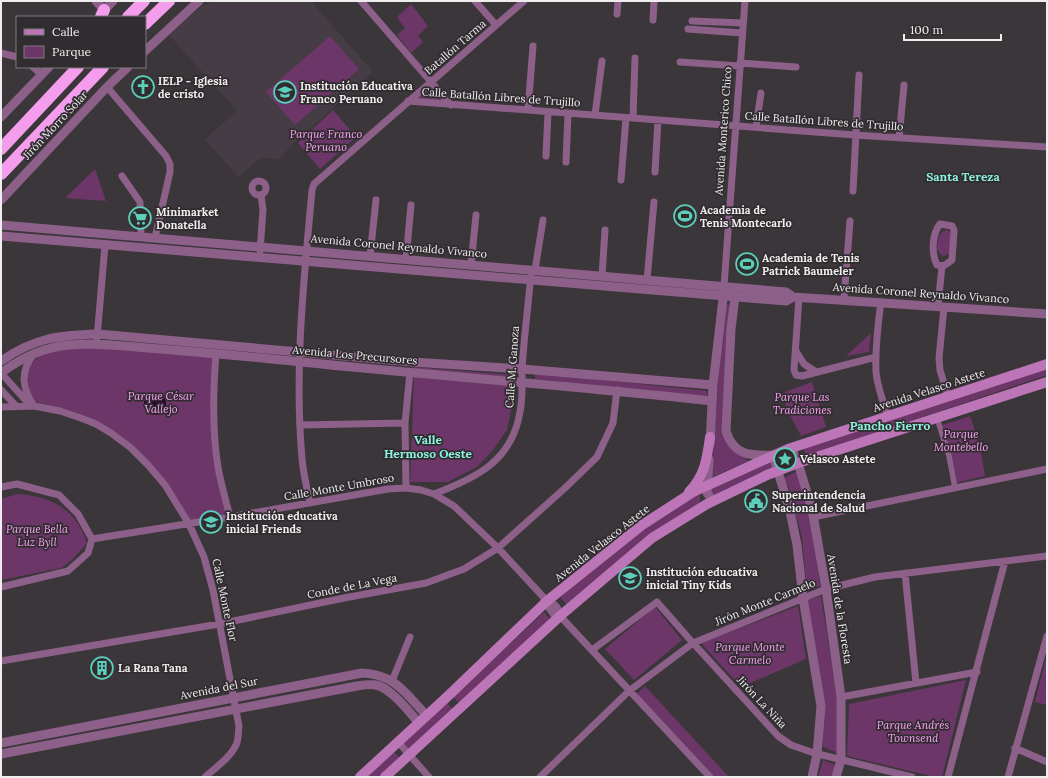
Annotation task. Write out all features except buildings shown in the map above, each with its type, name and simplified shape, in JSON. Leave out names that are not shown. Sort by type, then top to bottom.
[{"type":"highway","points":[[129,16],[144,1]]},
{"type":"highway","points":[[146,23],[169,1]]},
{"type":"highway","points":[[1,174],[102,68]]},
{"type":"highway","points":[[1,149],[74,70]]},
{"type":"highway","points":[[1,185],[10,164]]},
{"type":"main road","name":"Avenida Velasco Astete","points":[[360,777],[423,720],[547,601],[642,525],[682,499],[708,484],[788,449],[1047,364]]},
{"type":"main road","points":[[385,777],[560,616],[652,538],[714,500],[798,463],[1047,382]]},
{"type":"main road","points":[[682,499],[701,476],[706,461],[710,437]]},
{"type":"main road","points":[[448,696],[459,708]]},
{"type":"street","points":[[100,11],[113,1]]},
{"type":"street","points":[[146,50],[200,1]]},
{"type":"street","points":[[361,1],[451,105]]},
{"type":"street","points":[[475,1],[496,26]]},
{"type":"street","points":[[617,14],[618,1]]},
{"type":"street","points":[[653,20],[654,1]]},
{"type":"street","name":"Avenida Monterico Chico","points":[[714,500],[707,493],[712,401],[724,291],[745,1]]},
{"type":"street","name":"Batallón Tarma","points":[[300,352],[306,251],[312,190],[314,184],[523,2]]},
{"type":"street","points":[[692,21],[743,22]]},
{"type":"street","points":[[688,29],[742,32]]},
{"type":"street","points":[[528,110],[533,46]]},
{"type":"street","points":[[1,53],[16,57]]},
{"type":"street","points":[[620,180],[629,118],[635,58]]},
{"type":"street","points":[[595,115],[602,61]]},
{"type":"street","points":[[680,62],[796,67]]},
{"type":"street","points":[[34,68],[42,74]]},
{"type":"street","points":[[1,117],[48,68]]},
{"type":"street","name":"Jirón Morro Solar","points":[[1,200],[107,87],[127,68]]},
{"type":"street","points":[[853,191],[859,75]]},
{"type":"street","points":[[899,138],[904,85]]},
{"type":"street","points":[[107,87],[166,156],[170,164],[170,172],[155,238]]},
{"type":"street","points":[[756,127],[761,93]]},
{"type":"street","name":"Calle Batallón Libres de Trujillo","points":[[408,101],[855,135],[1047,147]]},
{"type":"street","points":[[546,156],[548,112]]},
{"type":"street","points":[[566,162],[568,114]]},
{"type":"street","points":[[655,172],[658,120]]},
{"type":"street","points":[[122,176],[140,202],[140,236]]},
{"type":"street","points":[[259,258],[263,210],[260,195]]},
{"type":"street","points":[[370,256],[376,200]]},
{"type":"street","points":[[648,280],[654,202]]},
{"type":"street","points":[[406,259],[410,204]]},
{"type":"street","points":[[471,265],[476,215]]},
{"type":"street","name":"Calle M. Ganoza","points":[[434,494],[462,484],[478,475],[498,459],[510,442],[517,426],[522,396],[522,369],[531,280],[543,220]]},
{"type":"street","points":[[844,300],[850,221]]},
{"type":"street","name":"Avenida Coronel Reynaldo Vivanco","points":[[1,224],[648,280],[724,291],[735,297],[786,301],[796,297]]},
{"type":"street","points":[[940,224],[952,226],[954,230],[952,260],[947,265],[942,266],[937,265],[933,257],[935,230],[940,224]]},
{"type":"street","points":[[602,276],[605,230]]},
{"type":"street","name":"Avenida Coronel Reynaldo Vivanco","points":[[1,236],[531,280],[724,291],[786,292],[796,297],[1047,314]]},
{"type":"street","points":[[97,344],[105,245]]},
{"type":"street","points":[[420,271],[421,260]]},
{"type":"street","points":[[942,266],[939,358],[940,370],[948,397]]},
{"type":"street","points":[[735,297],[731,336],[726,431],[728,438],[742,452],[749,455],[773,455],[791,517],[797,545],[803,598],[820,706],[817,754],[812,777]]},
{"type":"street","points":[[796,297],[794,370],[796,375],[802,376],[876,357]]},
{"type":"street","points":[[881,302],[876,357],[878,386],[888,416]]},
{"type":"street","name":"Avenida Los Precursores","points":[[1,361],[30,344],[45,339],[71,335],[98,334],[412,362],[522,369],[713,385]]},
{"type":"street","name":"Avenida Los Precursores","points":[[1,373],[34,354],[53,347],[97,344],[617,390],[712,401]]},
{"type":"street","points":[[795,350],[804,364],[816,372]]},
{"type":"street","points":[[300,352],[300,425],[302,460],[310,503]]},
{"type":"street","points":[[32,405],[24,381],[25,366],[34,354]]},
{"type":"street","points":[[216,354],[214,416],[215,441],[218,468],[230,517]]},
{"type":"street","points":[[406,488],[405,423],[410,372]]},
{"type":"street","points":[[1,373],[32,405]]},
{"type":"street","points":[[1,390],[16,406]]},
{"type":"street","name":"Conde de La Vega","points":[[1,661],[219,624],[344,598],[426,583],[464,569],[498,548],[565,488],[597,456],[613,423],[617,390]]},
{"type":"street","name":"Calle Monte Flor","points":[[1,407],[32,405],[81,418],[111,433],[131,448],[148,464],[164,485],[189,524],[204,557],[213,590],[238,726],[236,746],[230,754],[205,777]]},
{"type":"street","points":[[937,418],[955,488]]},
{"type":"street","points":[[300,425],[405,423]]},
{"type":"street","name":"Avenida de la Floresta","points":[[788,449],[793,452],[798,463],[813,517],[826,589],[841,697],[841,760],[836,777]]},
{"type":"street","points":[[813,517],[1047,469]]},
{"type":"street","points":[[1,487],[18,484],[59,496],[78,514],[92,539],[88,553],[68,571],[1,587]]},
{"type":"street","name":"Calle Monte Umbroso","points":[[92,539],[189,524],[388,489],[406,488],[434,494],[454,506],[498,548],[547,601],[552,602],[560,610],[560,616],[710,777]]},
{"type":"street","points":[[445,489],[445,500]]},
{"type":"street","name":"Jirón Monte Carmelo","points":[[540,777],[629,691],[693,644],[826,589],[875,577],[1047,556]]},
{"type":"street","points":[[948,777],[977,672],[1005,561]]},
{"type":"street","points":[[905,574],[916,683]]},
{"type":"street","name":"Jirón La Niña","points":[[592,650],[657,602],[693,644],[778,736],[791,745],[817,754],[912,777]]},
{"type":"street","points":[[1008,777],[1047,636]]},
{"type":"street","points":[[392,681],[410,637]]},
{"type":"street","points":[[841,697],[977,672]]},
{"type":"street","name":"Avenida del Sur","points":[[1,743],[362,673],[381,675],[392,681],[423,720]]},
{"type":"street","points":[[1,754],[357,686],[377,685],[423,720]]},
{"type":"street","points":[[66,730],[68,741]]},
{"type":"street","points":[[398,742],[429,777]]},
{"type":"street","points":[[1015,748],[1047,762]]},
{"type":"street","points":[[546,771],[552,777]]},
{"type":"shaded area","name":"Institución Educativa Franco Peruano","points":[[211,1],[311,1],[373,72],[294,143],[279,159],[260,158],[238,177],[205,139],[237,111],[169,35],[203,5],[208,4]]},
{"type":"shaded area","points":[[155,393],[163,396],[166,404],[163,412],[155,415],[147,412],[144,404],[147,396]]},
{"type":"green space","points":[[411,4],[428,26],[418,36],[423,42],[411,53],[397,35],[405,28],[397,17]]},
{"type":"green space","points":[[330,36],[359,69],[295,125],[266,92]]},
{"type":"green space","points":[[432,87],[443,101],[417,99]]},
{"type":"green space","name":"Parque Franco Peruano","points":[[333,110],[356,137],[320,169],[298,143]]},
{"type":"green space","points":[[95,169],[106,201],[65,198]]},
{"type":"green space","points":[[947,230],[951,232],[950,253],[944,256],[941,255],[937,249],[941,233]]},
{"type":"green space","points":[[726,303],[730,306],[723,419],[740,455],[749,461],[712,477],[723,305]]},
{"type":"green space","points":[[871,333],[869,352],[846,356]]},
{"type":"green space","name":"Parque César Vallejo","points":[[78,348],[142,349],[213,356],[212,422],[226,515],[191,521],[158,473],[132,445],[118,433],[83,415],[66,409],[36,402],[31,394],[28,382],[29,370],[32,363],[45,354]]},
{"type":"green space","points":[[414,367],[512,375],[511,379],[413,369]]},
{"type":"green space","points":[[1047,367],[1047,375],[805,457],[804,447]]},
{"type":"green space","points":[[535,373],[707,391],[707,396],[535,379]]},
{"type":"green space","points":[[414,376],[514,386],[507,430],[493,450],[477,467],[448,482],[410,482]]},
{"type":"green space","name":"Parque Las Tradiciones","points":[[812,382],[826,427],[801,436],[786,408],[785,392]]},
{"type":"green space","name":"Parque Montebello","points":[[970,416],[980,446],[985,476],[955,483],[940,426]]},
{"type":"green space","points":[[770,461],[773,468],[715,496],[712,495],[711,489]]},
{"type":"green space","points":[[797,471],[810,516],[820,586],[807,591],[802,538],[790,491],[784,478]]},
{"type":"green space","points":[[698,492],[700,504],[647,538],[566,604],[560,597],[642,529]]},
{"type":"green space","name":"Parque Bella Luz Byll","points":[[17,494],[41,498],[61,506],[76,521],[87,543],[72,560],[61,568],[1,580],[1,499]]},
{"type":"green space","points":[[821,596],[837,698],[838,753],[823,747],[823,704],[807,604],[808,600]]},
{"type":"green space","name":"Parque Monte Carmelo","points":[[798,606],[806,659],[741,687],[701,643]]},
{"type":"green space","points":[[655,607],[682,640],[634,680],[605,649]]},
{"type":"green space","points":[[544,612],[550,619],[459,703],[453,697]]},
{"type":"green space","points":[[1047,654],[1047,705],[1035,702]]},
{"type":"green space","name":"Parque Andrés Townsend","points":[[966,680],[942,777],[935,777],[847,756],[849,704]]},
{"type":"green space","points":[[645,686],[729,777],[715,777],[637,694]]},
{"type":"green space","points":[[447,703],[454,710],[407,751],[401,744]]},
{"type":"green space","points":[[394,752],[401,759],[382,777],[367,777]]},
{"type":"green space","points":[[823,760],[835,765],[832,777],[818,777]]},
{"type":"place","name":"IELP - Iglesia de cristo","points":[[143,87]]},
{"type":"place","name":"Institución Educativa Franco Peruano","points":[[285,92]]},
{"type":"place","name":"Academia de Tenis Montecarlo","points":[[685,216]]},
{"type":"place","name":"Minimarket Donatella","points":[[140,218]]},
{"type":"place","name":"Academia de Tenis Patrick Baumeler","points":[[747,264]]},
{"type":"place","name":"Velasco Astete","points":[[785,459]]},
{"type":"place","name":"Superintendencia Nacional de Salud","points":[[756,501]]},
{"type":"place","name":"Institución educativa inicial Friends","points":[[211,522]]},
{"type":"place","name":"Institución educativa inicial Tiny Kids","points":[[630,578]]},
{"type":"place","name":"La Rana Tana","points":[[102,668]]},
{"type":"district","name":"Santa Tereza","points":[[963,176]]},
{"type":"district","name":"Pancho Fierro","points":[[890,425]]},
{"type":"district","name":"Valle Hermoso Oeste","points":[[428,446]]}]
